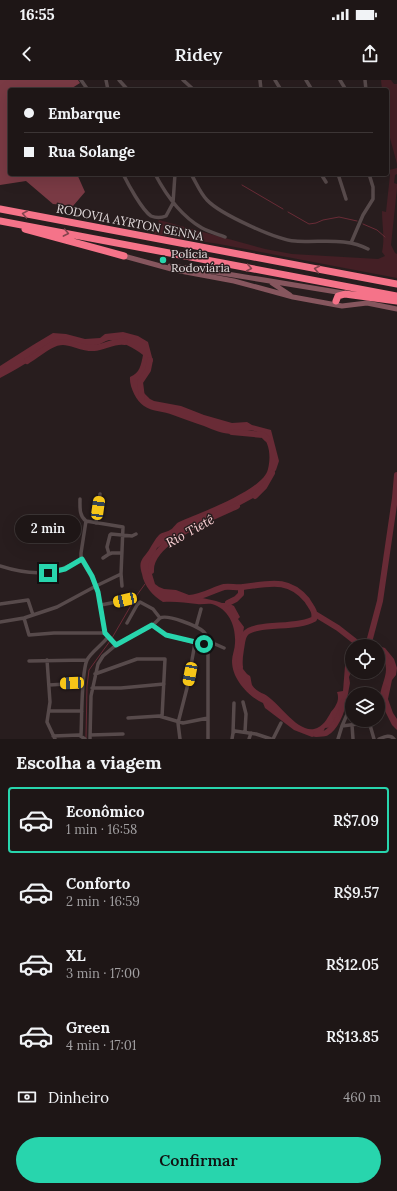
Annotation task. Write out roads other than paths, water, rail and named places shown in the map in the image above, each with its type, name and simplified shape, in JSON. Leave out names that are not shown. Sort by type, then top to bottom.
[{"type":"highway","name":"RODOVIA AYRTON SENNA","points":[[0,209],[397,282]]},
{"type":"highway","name":"RODOVIA AYRTON SENNA","points":[[0,221],[397,296]]},
{"type":"highway","points":[[8,222],[29,231],[124,256]]},
{"type":"highway","points":[[339,303],[338,296],[345,294],[397,301]]},
{"type":"street","points":[[119,80],[126,88]]},
{"type":"street","points":[[183,80],[192,88]]},
{"type":"street","points":[[124,176],[140,202],[152,216],[158,218],[166,216],[173,203],[175,176]]},
{"type":"street","points":[[156,176],[173,203],[202,228],[225,238]]},
{"type":"street","points":[[192,176],[207,201],[255,228],[289,240],[351,242],[368,249]]},
{"type":"street","points":[[322,176],[326,182]]},
{"type":"street","points":[[339,176],[346,199]]},
{"type":"street","points":[[351,242],[363,214],[373,199],[373,187],[370,176]]},
{"type":"street","points":[[124,256],[183,271],[234,281],[293,297],[339,303],[366,303],[397,309]]},
{"type":"street","points":[[153,264],[203,270],[345,294]]},
{"type":"street","points":[[272,282],[293,297]]},
{"type":"street","points":[[331,291],[339,303]]},
{"type":"street","points":[[96,523],[100,494]]},
{"type":"street","points":[[80,499],[81,515],[86,521],[124,527],[121,574],[122,586]]},
{"type":"street","points":[[86,521],[81,553],[82,559],[96,586],[107,636],[115,644]]},
{"type":"street","points":[[109,554],[107,547],[110,535],[132,536],[136,534]]},
{"type":"street","points":[[103,558],[109,554],[122,553]]},
{"type":"street","points":[[0,566],[29,573],[48,573],[65,569],[82,559]]},
{"type":"street","points":[[0,622],[24,618],[61,605],[121,574]]},
{"type":"street","points":[[0,604],[28,600],[33,615]]},
{"type":"street","points":[[101,605],[126,600]]},
{"type":"street","points":[[127,623],[140,602],[153,610],[160,618]]},
{"type":"street","points":[[196,627],[201,609]]},
{"type":"street","points":[[123,734],[90,737],[92,688],[100,660],[115,644],[153,625],[160,618],[165,617],[196,627],[206,634],[208,646],[208,739]]},
{"type":"street","points":[[24,618],[29,635],[54,633],[107,636]]},
{"type":"street","points":[[153,625],[163,634],[208,646],[215,644],[224,648]]},
{"type":"street","points":[[47,660],[50,702],[46,722],[49,729],[54,738],[83,737],[83,683],[87,660],[107,636]]},
{"type":"street","points":[[180,739],[178,723],[187,688],[195,643]]},
{"type":"street","points":[[95,674],[137,659],[164,659],[166,661],[162,717]]},
{"type":"street","points":[[29,661],[87,660]]},
{"type":"street","points":[[49,685],[83,683]]},
{"type":"street","points":[[92,688],[164,684]]},
{"type":"street","points":[[243,702],[246,714],[245,732]]},
{"type":"street","points":[[232,739],[234,703]]},
{"type":"street","points":[[49,711],[82,711]]},
{"type":"street","points":[[128,718],[162,717],[178,723],[187,723],[208,718]]},
{"type":"street","points":[[338,739],[345,719]]},
{"type":"street","points":[[233,733],[245,732],[263,735],[272,739],[279,730],[281,723]]},
{"type":"street","points":[[352,727],[354,739]]},
{"type":"street","points":[[370,727],[374,739]]},
{"type":"street","points":[[249,739],[251,733]]},
{"type":"street","points":[[379,739],[388,736],[391,736],[394,739]]},
{"type":"waterway","points":[[242,185],[283,209]]},
{"type":"waterway","points":[[288,212],[309,224],[339,217],[357,221]]},
{"type":"waterway","points":[[363,224],[377,230],[385,237]]},
{"type":"waterway","name":"Rio Tietê","points":[[27,361],[49,346],[63,342],[94,348],[117,342],[125,342]]},
{"type":"waterway","name":"Rio Tietê","points":[[142,398],[140,382],[148,370],[150,360]]},
{"type":"waterway","name":"Rio Tietê","points":[[232,432],[263,435],[267,439]]},
{"type":"waterway","name":"Rio Tietê","points":[[255,496],[264,487],[272,473]]},
{"type":"waterway","points":[[370,639],[380,601],[397,475]]},
{"type":"waterway","name":"Rio Tietê","points":[[151,571],[153,560],[160,550],[171,540],[199,523],[237,506]]},
{"type":"waterway","points":[[112,638],[145,584]]},
{"type":"waterway","name":"Rio Tietê","points":[[189,598],[224,587],[277,584],[292,588],[307,600],[314,611],[314,619],[297,624],[257,628],[250,630],[245,634],[240,654],[240,667]]},
{"type":"waterway","points":[[228,603],[236,599],[241,594],[241,588]]},
{"type":"waterway","points":[[315,614],[338,628],[352,639]]},
{"type":"waterway","points":[[86,738],[87,686],[89,670],[110,641]]},
{"type":"waterway","name":"Rio Tietê","points":[[385,659],[389,662]]},
{"type":"waterway","name":"Rio Tietê","points":[[316,734],[326,733],[335,724],[340,715],[343,702]]},
{"type":"place","name":"Polícia Rodoviária","points":[[163,260]]}]
